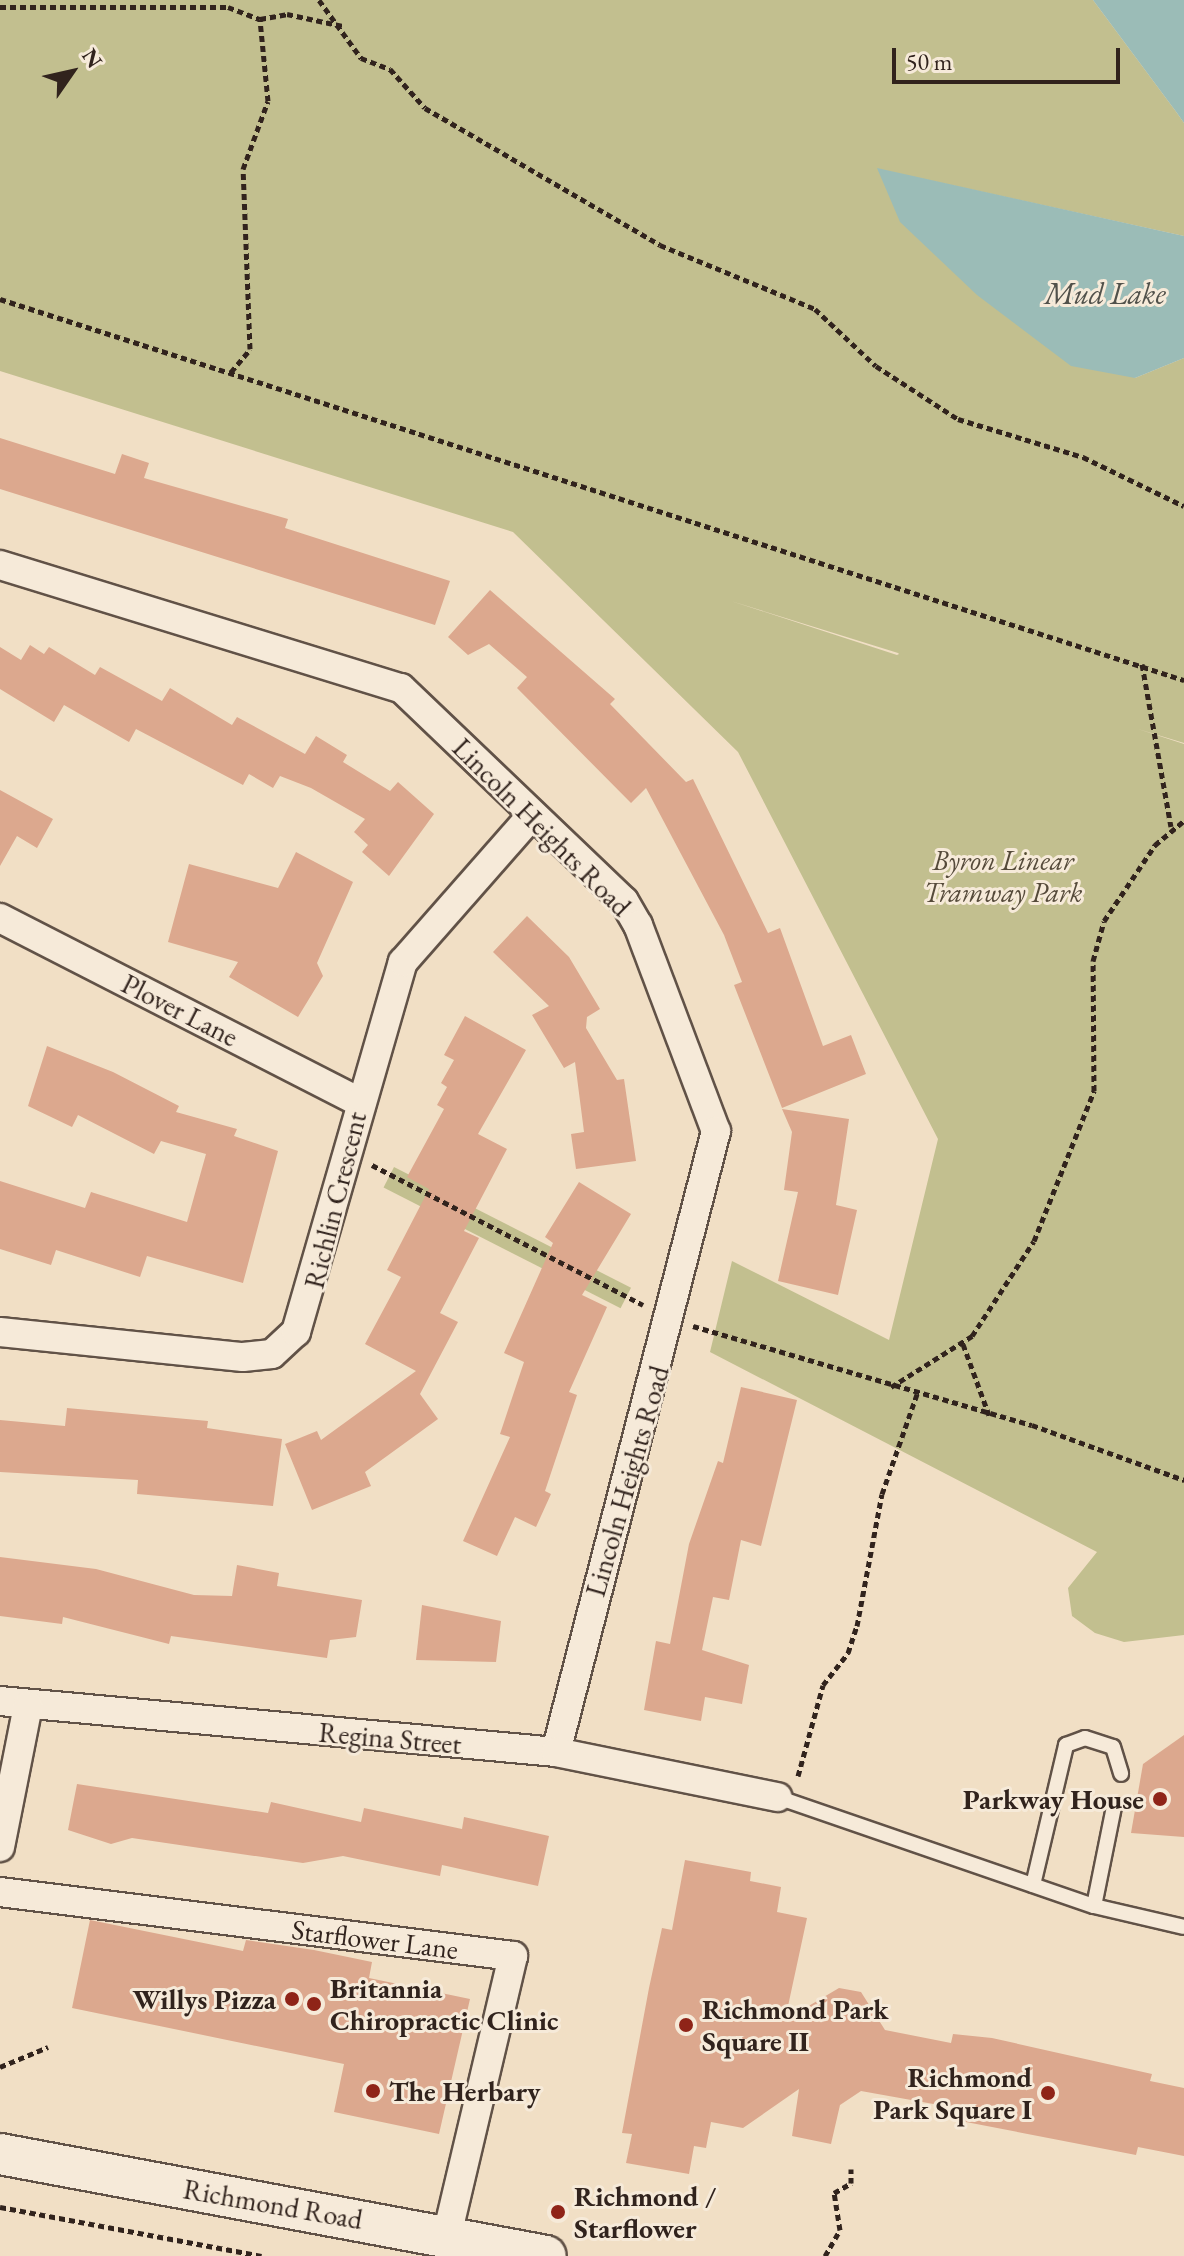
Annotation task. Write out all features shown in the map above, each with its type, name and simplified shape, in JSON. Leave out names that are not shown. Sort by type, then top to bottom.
[{"type":"main road","name":"Richmond Road","points":[[0,2154],[447,2235],[546,2256]]},
{"type":"street","name":"Lincoln Heights Road","points":[[0,565],[401,688],[624,901],[708,1099],[716,1131],[671,1320],[556,1752]]},
{"type":"street","name":"Richlin Crescent","points":[[0,1332],[272,1354],[296,1332],[308,1308],[359,1102],[403,962],[532,815]]},
{"type":"street","name":"Plover Lane","points":[[0,918],[359,1102]]},
{"type":"street","name":"Regina Street","points":[[0,1701],[28,1706],[556,1752],[777,1797]]},
{"type":"street","points":[[0,1847],[28,1706]]},
{"type":"street","name":"Starflower Lane","points":[[0,1892],[513,1956],[447,2235]]},
{"type":"lane","points":[[1033,1885],[1066,1745],[1085,1738],[1113,1747],[1121,1774]]},
{"type":"lane","points":[[777,1797],[1094,1906],[1184,1927]]},
{"type":"lane","points":[[1094,1906],[1114,1807]]},
{"type":"path","points":[[319,0],[344,26],[361,58],[390,69],[425,108],[660,245],[815,309],[876,366],[958,419],[1083,457],[1184,506]]},
{"type":"path","points":[[0,7],[228,7],[260,19],[287,14],[344,26]]},
{"type":"path","points":[[231,372],[250,349],[243,169],[268,101],[260,19]]},
{"type":"path","points":[[0,299],[1184,680]]},
{"type":"path","points":[[1142,664],[1171,826]]},
{"type":"path","points":[[891,1387],[963,1344],[1034,1241],[1084,1127],[1097,1047],[1098,941],[1120,893],[1171,826],[1184,821]]},
{"type":"path","points":[[347,1152],[671,1320],[989,1415],[1184,1480]]},
{"type":"path","points":[[963,1344],[989,1415]]},
{"type":"path","points":[[798,1776],[823,1685],[848,1653],[857,1626],[882,1494],[917,1394]]},
{"type":"path","points":[[0,2067],[48,2047]]},
{"type":"path","points":[[825,2256],[840,2230],[834,2193],[851,2183],[851,2169]]},
{"type":"path","points":[[0,2207],[261,2256]]},
{"type":"green space","name":"Byron Linear Tramway Park","points":[[0,0],[1093,0],[1184,123],[1184,236],[878,169],[1135,378],[1184,358],[1184,743],[1138,729],[1184,744],[1184,1635],[1124,1642],[1095,1633],[1072,1616],[1068,1588],[1097,1552],[710,1352],[732,1261],[889,1340],[938,1139],[738,752],[513,532],[0,371]],"holes":[[[731,601],[898,653],[897,655]]]},
{"type":"green space","points":[[394,1167],[631,1288],[621,1308],[384,1187]]},
{"type":"water","points":[[1093,0],[1184,0],[1184,123],[1177,113]]},
{"type":"water","name":"Mud Lake","points":[[877,168],[1184,236],[1184,358],[1135,378],[1071,366],[977,295],[900,222]]},
{"type":"building","points":[[0,438],[115,474],[122,454],[149,463],[144,478],[288,519],[285,528],[450,581],[435,625],[0,489]]},
{"type":"building","points":[[490,590],[615,699],[610,704],[686,782],[693,779],[768,933],[780,928],[823,1046],[851,1035],[866,1074],[782,1108],[734,985],[742,982],[724,935],[646,788],[631,803],[517,688],[527,677],[489,644],[468,655],[448,637]]},
{"type":"building","points":[[30,645],[44,654],[49,647],[95,675],[100,667],[162,701],[170,688],[232,725],[237,717],[305,754],[316,736],[347,755],[343,762],[390,791],[398,782],[434,814],[389,876],[362,852],[368,845],[354,832],[365,819],[311,788],[280,776],[273,788],[249,774],[243,785],[136,729],[129,742],[64,705],[54,722],[0,689],[0,647],[21,660]]},
{"type":"building","points":[[0,790],[53,819],[37,848],[17,836],[0,866]]},
{"type":"building","points":[[296,852],[353,882],[317,963],[323,976],[298,1017],[229,977],[238,962],[168,942],[189,864],[278,888]]},
{"type":"building","points":[[527,916],[569,957],[600,1009],[587,1017],[586,1028],[617,1080],[624,1079],[636,1161],[576,1169],[571,1134],[584,1132],[575,1062],[564,1068],[532,1015],[549,1006],[493,952]]},
{"type":"building","points":[[465,1016],[526,1050],[478,1134],[507,1149],[464,1231],[479,1238],[440,1313],[458,1322],[420,1394],[438,1419],[365,1472],[371,1486],[312,1510],[285,1444],[317,1431],[321,1440],[416,1371],[365,1344],[401,1277],[387,1270],[429,1189],[407,1177],[444,1109],[437,1105],[447,1087],[441,1083],[454,1060],[444,1055]]},
{"type":"building","points":[[47,1046],[113,1072],[179,1106],[176,1112],[237,1129],[234,1136],[278,1151],[243,1283],[147,1256],[140,1277],[56,1250],[51,1265],[0,1249],[0,1181],[85,1208],[91,1192],[187,1222],[206,1154],[161,1141],[154,1154],[78,1115],[72,1127],[28,1106]]},
{"type":"building","points":[[782,1109],[849,1119],[836,1205],[857,1210],[838,1295],[778,1281],[798,1192],[784,1190],[792,1132]]},
{"type":"building","points":[[579,1182],[631,1214],[582,1295],[607,1307],[569,1392],[577,1395],[545,1491],[551,1494],[536,1527],[515,1517],[497,1556],[463,1541],[510,1437],[500,1434],[524,1362],[504,1353],[553,1243],[545,1237]]},
{"type":"building","points":[[741,1387],[797,1400],[761,1546],[741,1540],[729,1600],[713,1597],[702,1650],[749,1665],[742,1704],[705,1697],[701,1721],[644,1710],[656,1641],[670,1644],[689,1544],[718,1461],[723,1463]]},
{"type":"building","points":[[67,1408],[208,1421],[207,1428],[282,1439],[273,1506],[137,1494],[138,1480],[0,1472],[0,1420],[65,1426]]},
{"type":"building","points":[[0,1557],[96,1569],[194,1595],[232,1596],[237,1565],[279,1573],[277,1586],[362,1600],[356,1637],[330,1640],[327,1658],[171,1636],[169,1644],[63,1617],[62,1624],[0,1616]]},
{"type":"building","points":[[422,1605],[501,1621],[496,1662],[416,1660]]},
{"type":"building","name":"Parkway House","points":[[1184,1735],[1184,1837],[1131,1833],[1143,1764]]},
{"type":"building","points":[[77,1784],[268,1813],[271,1802],[361,1822],[364,1808],[462,1829],[464,1817],[549,1836],[538,1886],[442,1865],[440,1876],[343,1856],[303,1863],[132,1838],[111,1844],[68,1830]]},
{"type":"building","points":[[685,1860],[751,1872],[750,1881],[781,1887],[777,1912],[807,1918],[785,2020],[839,1988],[861,1992],[885,2030],[951,2043],[953,2034],[992,2038],[1152,2074],[1150,2081],[1184,2088],[1184,2156],[1138,2147],[1136,2155],[966,2122],[937,2116],[939,2105],[861,2091],[840,2105],[831,2144],[792,2136],[799,2089],[743,2128],[711,2122],[706,2148],[694,2146],[689,2174],[626,2163],[632,2134],[622,2133],[649,1988],[662,1928],[672,1930]]},
{"type":"building","points":[[90,1920],[243,1951],[246,1940],[372,1962],[369,1978],[470,1999],[439,2134],[334,2112],[344,2064],[72,2008]]},
{"type":"place","name":"Parkway House","points":[[1160,1799]]},
{"type":"place","name":"Willys Pizza","points":[[292,1999]]},
{"type":"place","name":"Britannia Chiropractic Clinic","points":[[314,2004]]},
{"type":"place","name":"Richmond Park Square II","points":[[686,2025]]},
{"type":"place","name":"The Herbary","points":[[373,2091]]},
{"type":"place","name":"Richmond Park Square I","points":[[1048,2093]]},
{"type":"place","name":"Richmond / Starflower","points":[[558,2212]]}]
